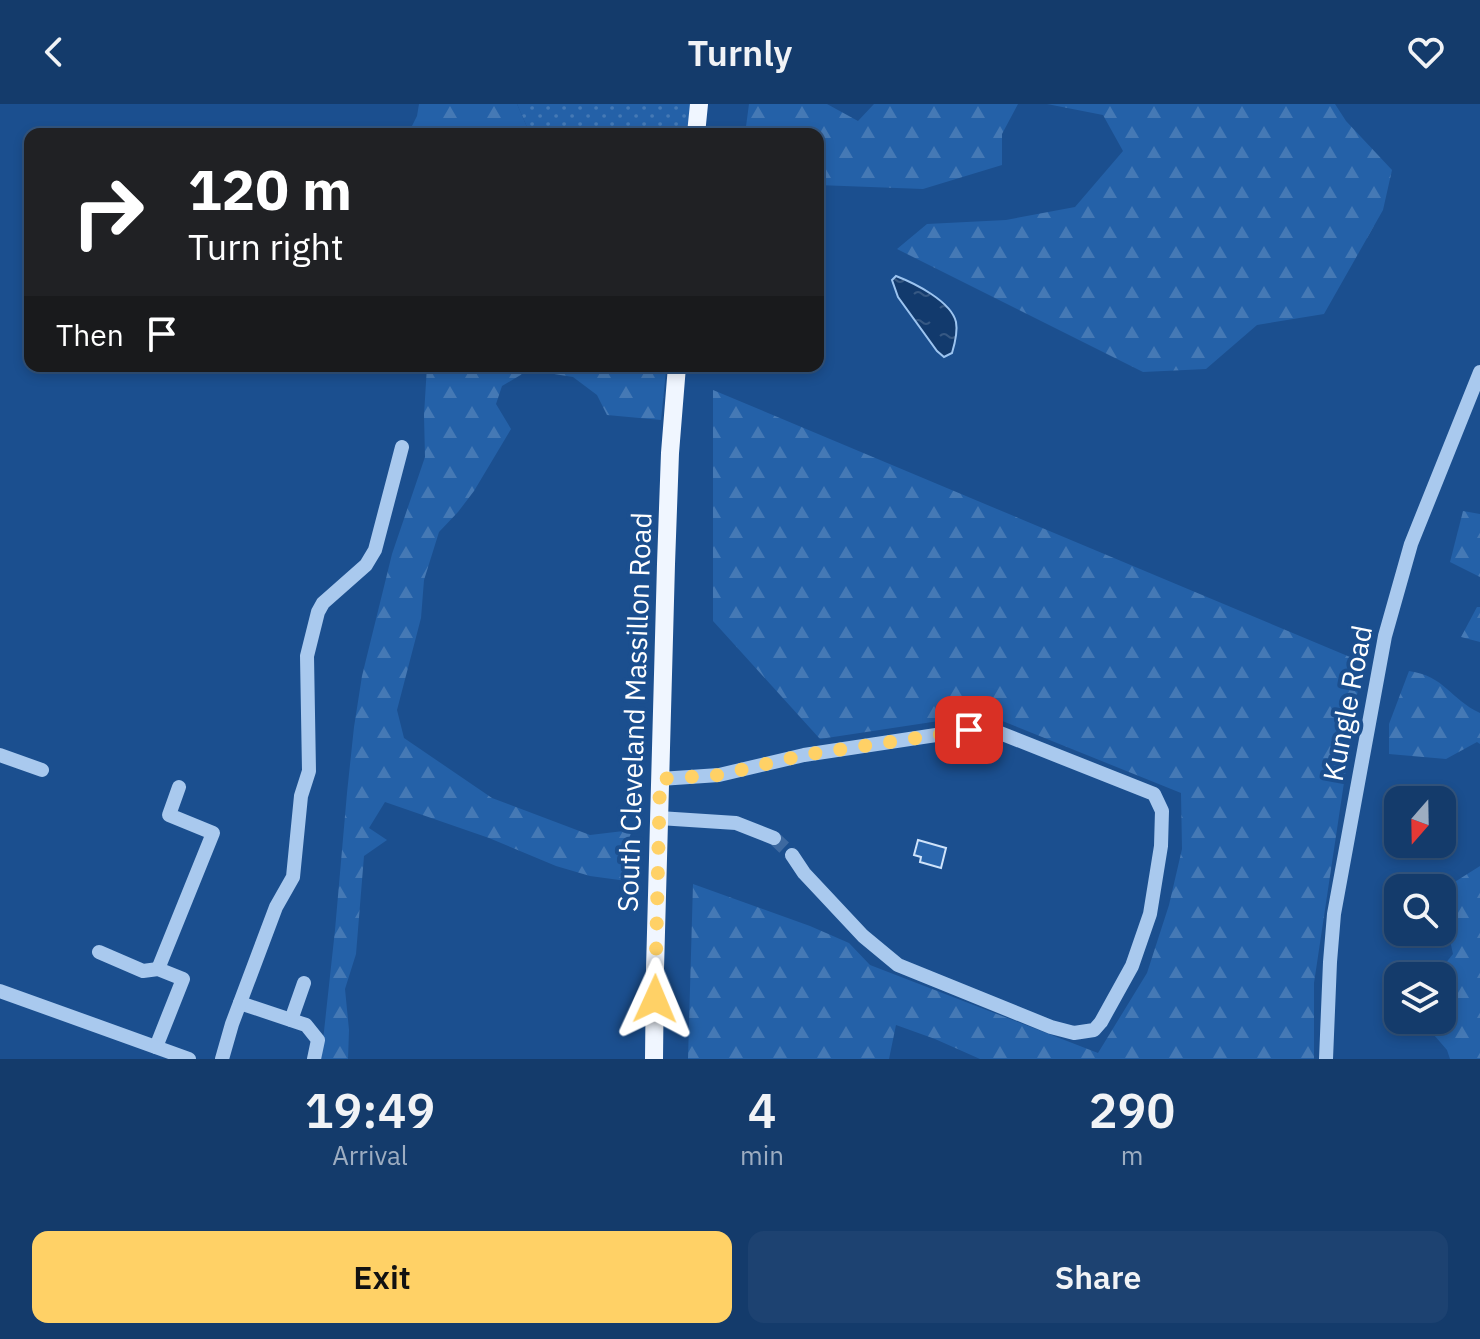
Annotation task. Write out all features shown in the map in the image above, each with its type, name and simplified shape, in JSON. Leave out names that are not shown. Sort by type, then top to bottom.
[{"type":"main road","points":[[697,128],[699,104]]},
{"type":"main road","name":"South Cleveland Massillon Road","points":[[654,1059],[666,553],[677,372]]},
{"type":"street","name":"Kungle Road","points":[[1326,1059],[1334,914],[1385,636],[1411,544],[1480,372]]},
{"type":"street","points":[[222,1059],[276,907],[293,877],[301,796],[309,771],[307,656],[318,612],[323,603],[366,565],[375,550],[402,447]]},
{"type":"street","points":[[660,779],[719,775],[818,753],[982,730],[995,731],[1154,794],[1162,811],[1161,846],[1150,914],[1132,966],[1101,1022],[1094,1030],[1074,1033],[1051,1027],[898,965],[863,936],[804,873],[792,855]]},
{"type":"street","points":[[0,755],[42,770]]},
{"type":"street","points":[[158,969],[213,833],[169,815],[179,787]]},
{"type":"street","points":[[659,818],[736,823],[774,838]]},
{"type":"street","points":[[99,952],[143,971],[158,969],[183,979],[156,1047]]},
{"type":"street","points":[[291,1020],[304,983]]},
{"type":"street","points":[[0,991],[189,1059]]},
{"type":"street","points":[[240,1003],[306,1025],[318,1040],[314,1059]]},
{"type":"green space","points":[[419,104],[517,104],[527,128],[411,128]]},
{"type":"green space","points":[[517,104],[699,104],[697,128],[527,128]]},
{"type":"green space","points":[[749,104],[827,104],[858,121],[874,104],[1018,104],[1002,134],[1002,165],[923,189],[824,185],[824,128],[746,128]]},
{"type":"green space","points":[[1047,104],[1335,104],[1346,121],[1392,170],[1383,210],[1324,314],[1257,325],[1206,369],[1143,372],[897,249],[927,224],[1006,220],[1075,207],[1123,151],[1103,115]]},
{"type":"green space","points":[[427,372],[526,372],[502,386],[496,404],[511,429],[474,491],[439,532],[424,580],[421,618],[397,710],[404,738],[492,798],[590,835],[632,830],[628,842],[634,882],[590,876],[556,866],[489,838],[385,802],[369,828],[387,840],[364,856],[356,954],[345,989],[348,1059],[321,1059],[354,727],[362,676],[392,554],[425,457]]},
{"type":"green space","points":[[542,372],[666,372],[661,420],[607,415],[597,395],[573,377]]},
{"type":"green space","points":[[713,390],[1362,662],[1314,983],[1314,1059],[980,1059],[896,1025],[889,1059],[688,1059],[693,884],[849,943],[870,965],[1098,1053],[1147,973],[1169,905],[1182,849],[1181,793],[985,714],[820,739],[713,621]]},
{"type":"green space","points":[[1463,511],[1480,514],[1480,577],[1450,562]]},
{"type":"green space","points":[[1477,607],[1480,607],[1480,642],[1461,637]]},
{"type":"green space","points":[[1409,671],[1431,678],[1480,713],[1480,744],[1477,742],[1446,759],[1389,754],[1389,724]]},
{"type":"green space","points":[[1480,866],[1480,1059],[1450,1059],[1447,1050],[1433,1034],[1456,1034],[1456,962],[1447,962],[1453,954],[1451,946],[1456,946],[1456,881]]},
{"type":"water","points":[[896,276],[931,294],[953,314],[957,330],[952,353],[944,357],[937,351],[898,297],[892,280]]},
{"type":"building","points":[[918,840],[946,848],[941,868],[920,862],[921,857],[914,855]]},
{"type":"tunnel","points":[[774,838],[792,855]]},
{"type":"route","points":[[655,999],[660,779],[719,775],[804,755],[969,730]]}]
